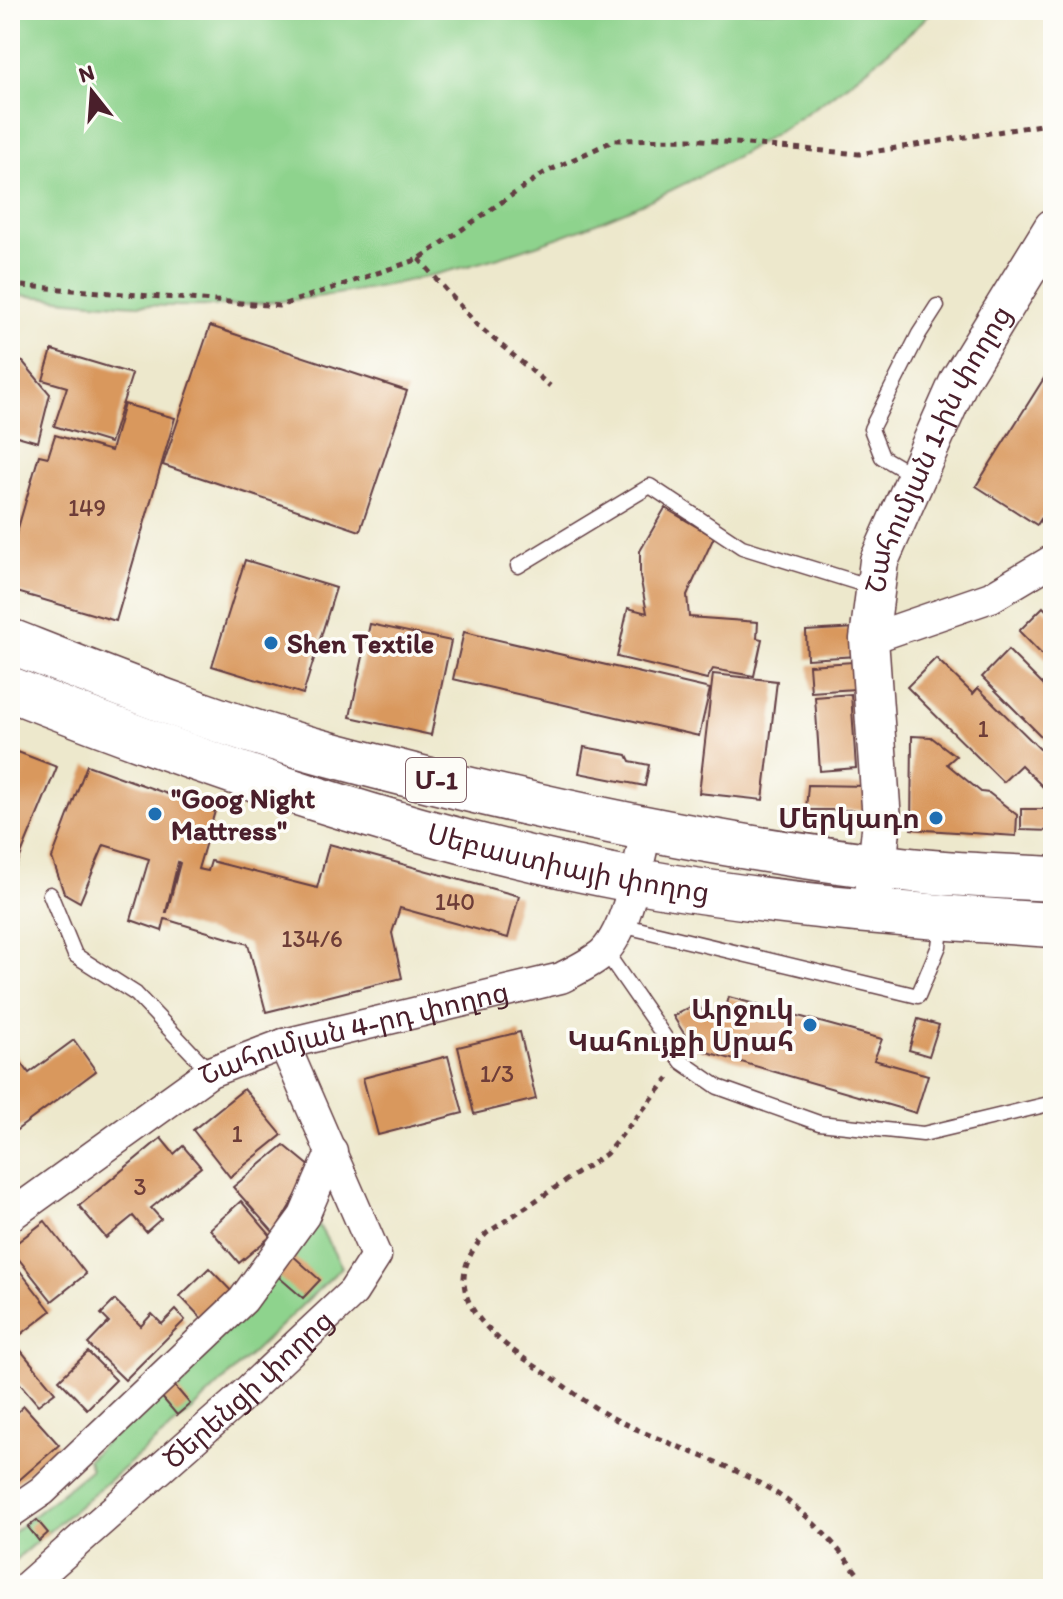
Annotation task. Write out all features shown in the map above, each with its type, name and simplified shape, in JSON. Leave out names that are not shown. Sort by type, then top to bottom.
[{"type":"main road","name":"Սեբաստիայի փողոց","points":[[10,641],[131,688],[326,754],[647,828],[876,866],[1053,879]]},
{"type":"main road","name":"Սեբաստիայի փողոց","points":[[10,689],[154,746],[271,784],[449,835],[634,880],[872,913],[1053,925]]},
{"type":"street","name":"Շահումյան 1-ին փողոց","points":[[872,913],[882,820],[869,639],[879,561],[959,381],[1053,228]]},
{"type":"street","name":"Շահումյան 1-ին փողոց","points":[[869,639],[991,597],[1053,560]]},
{"type":"street","name":"Շահումյան 4-րդ փողոց","points":[[10,1216],[210,1072],[284,1044],[344,1033],[561,978],[605,951],[621,925],[647,828]]},
{"type":"street","name":"Ծերենցի փողոց","points":[[24,1589],[237,1401],[353,1292],[376,1256],[284,1044]]},
{"type":"street","points":[[10,1513],[42,1491],[243,1300],[304,1216],[332,1151]]},
{"type":"lane","points":[[916,478],[882,457],[871,429],[919,334],[937,306]]},
{"type":"lane","points":[[518,566],[650,486],[742,547],[875,588]]},
{"type":"lane","points":[[50,894],[75,955],[136,994],[210,1072]]},
{"type":"lane","points":[[621,925],[918,996],[939,946],[942,918]]},
{"type":"lane","points":[[605,951],[682,1062],[718,1087],[819,1123],[923,1134],[1053,1103]]},
{"type":"path","points":[[10,285],[279,306],[419,259],[544,173],[615,140],[691,139],[859,154],[1053,123]]},
{"type":"path","points":[[419,259],[477,325],[550,386]]},
{"type":"path","points":[[682,1062],[606,1154],[487,1233],[471,1250],[464,1274],[465,1297],[475,1315],[508,1349],[609,1416],[739,1473],[799,1508],[869,1589]]},
{"type":"green space","points":[[10,10],[934,10],[865,70],[790,124],[709,171],[624,212],[536,245],[445,272],[355,291],[264,303],[168,306],[10,294]]},
{"type":"green space","points":[[317,1222],[342,1267],[196,1407],[10,1564],[10,1535],[91,1469],[87,1460],[266,1284],[306,1240]]},
{"type":"building","points":[[210,326],[407,391],[360,531],[163,465]]},
{"type":"building","points":[[52,350],[132,374],[110,443],[54,426],[67,387],[43,380]]},
{"type":"building","points":[[10,359],[23,362],[50,394],[38,442],[10,434]]},
{"type":"building","points":[[1053,364],[1053,500],[1037,525],[976,486]]},
{"type":"building","points":[[124,404],[175,418],[116,621],[10,590],[10,556],[39,455],[48,457],[55,435],[111,451]]},
{"type":"building","points":[[665,508],[714,537],[687,595],[689,617],[758,622],[757,638],[762,639],[754,676],[713,669],[707,679],[617,657],[628,608],[647,613],[640,576],[640,551]]},
{"type":"building","points":[[245,560],[336,588],[303,694],[212,666]]},
{"type":"building","points":[[1043,607],[1053,617],[1053,666],[1019,631]]},
{"type":"building","points":[[370,624],[451,641],[431,735],[350,717]]},
{"type":"building","points":[[856,628],[858,656],[807,659],[806,631]]},
{"type":"building","points":[[464,632],[710,689],[699,736],[453,679]]},
{"type":"building","points":[[1008,650],[1049,691],[1053,687],[1053,738],[1048,743],[982,677]]},
{"type":"building","points":[[936,658],[973,694],[978,688],[1053,762],[1053,797],[1021,765],[1003,782],[907,687]]},
{"type":"building","points":[[853,662],[855,689],[811,692],[809,665]]},
{"type":"building","points":[[713,674],[777,681],[763,800],[699,793]]},
{"type":"building","points":[[851,694],[856,768],[820,771],[815,697]]},
{"type":"building","points":[[912,736],[931,737],[956,756],[947,764],[981,792],[989,793],[1017,815],[1016,836],[911,829]]},
{"type":"building","points":[[584,747],[627,755],[630,761],[649,765],[645,786],[579,773]]},
{"type":"building","points":[[10,749],[57,767],[16,867],[10,865]]},
{"type":"building","points":[[87,765],[215,811],[198,869],[208,871],[211,861],[317,888],[329,844],[519,896],[508,938],[400,908],[392,933],[402,978],[266,1012],[248,944],[165,919],[162,931],[131,920],[149,859],[104,845],[80,902],[64,893],[52,858]],"holes":[[[178,862],[167,912],[166,912]]]},
{"type":"building","points":[[808,785],[870,786],[870,810],[806,810]]},
{"type":"building","points":[[1021,809],[1053,809],[1053,831],[1021,830]]},
{"type":"building","points":[[729,997],[882,1039],[874,1060],[928,1075],[916,1113],[693,1048],[673,1016],[696,1004],[705,1013],[723,1018]]},
{"type":"building","points":[[918,1019],[939,1025],[929,1056],[909,1050]]},
{"type":"building","points":[[520,1032],[536,1099],[474,1114],[458,1047]]},
{"type":"building","points":[[74,1040],[96,1071],[10,1135],[10,1047],[29,1073]]},
{"type":"building","points":[[448,1056],[463,1113],[378,1135],[363,1078]]},
{"type":"building","points":[[244,1089],[282,1135],[230,1177],[193,1130]]},
{"type":"building","points":[[161,1138],[174,1154],[183,1146],[201,1167],[151,1208],[161,1219],[146,1232],[133,1216],[106,1238],[79,1206]]},
{"type":"building","points":[[284,1145],[312,1168],[274,1233],[233,1187]]},
{"type":"building","points":[[241,1201],[271,1236],[239,1263],[210,1229]]},
{"type":"building","points":[[45,1221],[86,1274],[52,1301],[10,1248]]},
{"type":"building","points":[[291,1254],[320,1280],[303,1298],[274,1273]]},
{"type":"building","points":[[10,1258],[51,1311],[10,1343]]},
{"type":"building","points":[[209,1268],[238,1298],[209,1326],[180,1296]]},
{"type":"building","points":[[115,1300],[141,1326],[152,1314],[162,1324],[176,1310],[185,1320],[125,1380],[88,1344],[109,1322],[101,1314]]},
{"type":"building","points":[[18,1347],[55,1392],[38,1405],[10,1372],[10,1354]]},
{"type":"building","points":[[88,1352],[116,1380],[87,1409],[59,1380]]},
{"type":"building","points":[[173,1384],[190,1404],[177,1415],[160,1395]]},
{"type":"building","points":[[24,1406],[59,1445],[10,1488],[10,1419]]},
{"type":"building","points":[[37,1520],[48,1533],[39,1541],[28,1527]]},
{"type":"place","name":"Shen Textile","points":[[271,643]]},
{"type":"place","name":"\"Goog Night Mattress\"","points":[[155,814]]},
{"type":"place","name":"Մերկադո","points":[[936,818]]},
{"type":"place","name":"Արջուկ Կահույքի Սրահ","points":[[810,1025]]}]
